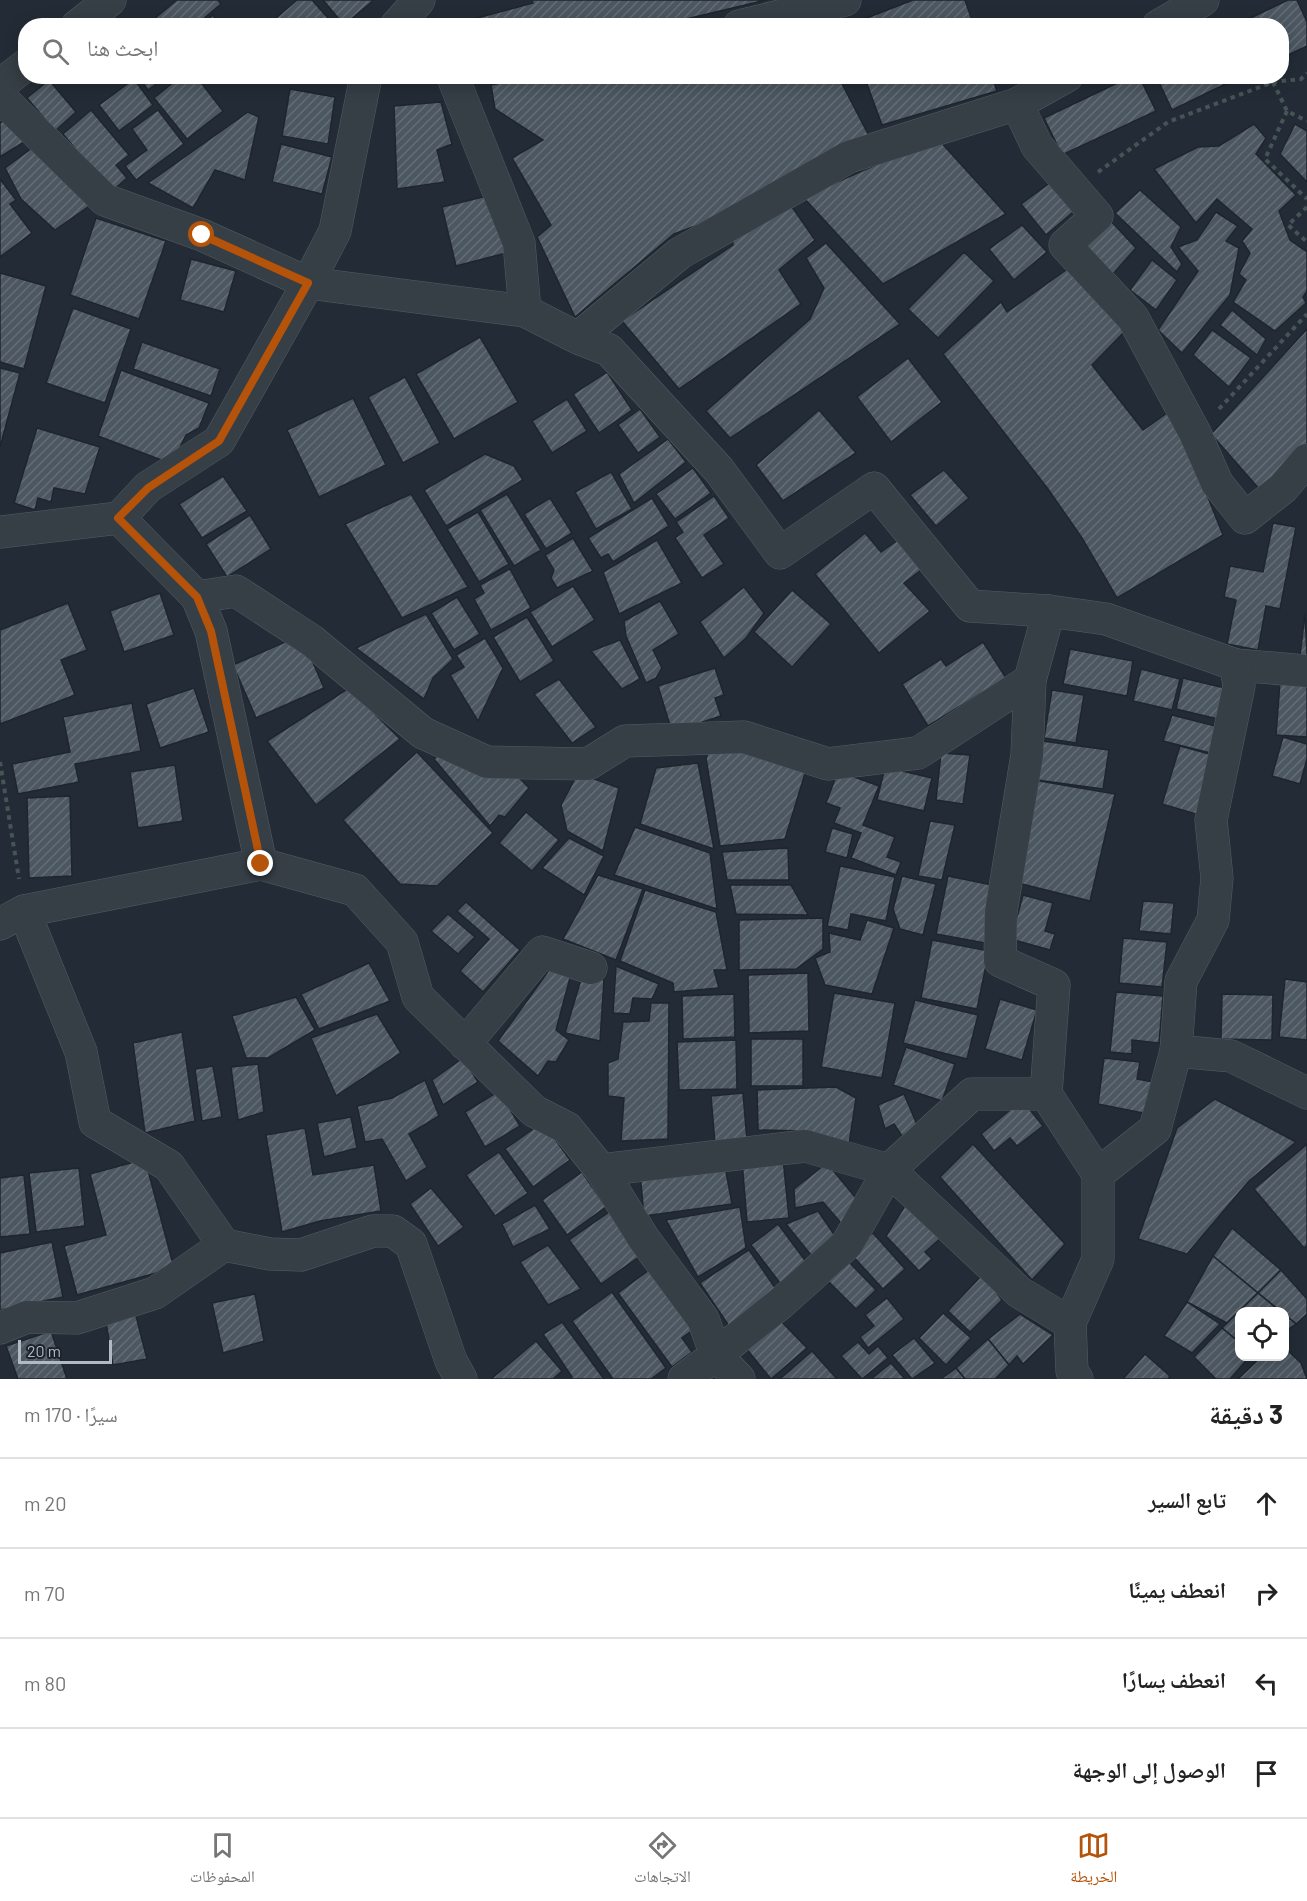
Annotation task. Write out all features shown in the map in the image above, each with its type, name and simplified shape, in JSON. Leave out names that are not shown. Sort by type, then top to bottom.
[{"type":"street","points":[[87,18],[110,0]]},
{"type":"street","points":[[403,18],[419,0]]},
{"type":"street","points":[[772,18],[845,0]]},
{"type":"street","points":[[1172,18],[1203,0]]},
{"type":"street","points":[[0,85],[18,72]]},
{"type":"street","points":[[0,532],[118,518],[148,488],[219,441],[335,231],[364,84]]},
{"type":"street","points":[[460,84],[519,243],[525,311]]},
{"type":"street","points":[[578,338],[680,254],[849,157],[1017,104],[1053,84]]},
{"type":"street","points":[[0,97],[105,200],[202,235],[308,283],[525,311],[578,338],[609,350],[719,470],[780,553],[874,488],[970,606],[1049,611],[1106,619],[1236,665],[1307,671]]},
{"type":"street","points":[[1017,104],[1037,146],[1097,216],[1065,245],[1133,318],[1195,433],[1217,483],[1245,518],[1283,488],[1307,460]]},
{"type":"street","points":[[118,518],[197,597],[211,631],[261,864]]},
{"type":"street","points":[[197,597],[236,591],[312,640],[423,733],[488,762],[588,764],[625,741],[744,736],[828,764],[918,753],[1030,680]]},
{"type":"street","points":[[1049,611],[1030,680],[1027,755],[1000,912],[1000,961],[1054,985],[1046,1094],[1098,1174],[1098,1259],[1070,1323],[1072,1371],[1077,1379]]},
{"type":"street","points":[[1098,1174],[1155,1130],[1176,1051],[1181,981],[1213,920],[1217,878],[1211,820],[1239,686],[1236,665]]},
{"type":"street","points":[[460,1379],[451,1361],[411,1244],[393,1230],[374,1231],[301,1255],[270,1254],[224,1245],[169,1166],[95,1122],[81,1052],[12,917],[261,864],[355,890],[402,942],[418,997],[534,1111],[567,1128],[601,1170],[644,1239],[703,1319],[716,1355],[739,1379]]},
{"type":"street","points":[[465,1044],[543,952],[591,968]]},
{"type":"street","points":[[1176,1051],[1231,1056],[1307,1093]]},
{"type":"street","points":[[684,1379],[781,1303],[847,1244],[889,1170],[972,1094],[1046,1094]]},
{"type":"street","points":[[601,1170],[805,1146],[889,1170],[1019,1292],[1070,1323]]},
{"type":"street","points":[[0,1328],[27,1317],[77,1318],[155,1293],[224,1245]]},
{"type":"path","points":[[1289,81],[1301,80],[1307,73]]},
{"type":"path","points":[[1073,189],[1168,122],[1268,84]]},
{"type":"path","points":[[1274,84],[1287,111],[1307,121]]},
{"type":"path","points":[[1287,111],[1265,159],[1307,199]]},
{"type":"path","points":[[1307,207],[1288,225],[1307,242]]},
{"type":"path","points":[[1195,433],[1307,314]]},
{"type":"path","points":[[0,762],[12,917]]},
{"type":"building","points":[[177,0],[218,0],[221,4],[204,18],[155,18]]},
{"type":"building","points":[[297,0],[312,0],[328,18],[276,18]]},
{"type":"building","points":[[323,0],[374,0],[352,18],[338,18]]},
{"type":"building","points":[[532,0],[766,0],[691,18],[477,18],[533,3]]},
{"type":"building","points":[[913,0],[965,0],[971,18],[867,18]]},
{"type":"building","points":[[1288,0],[1297,0],[1307,22],[1307,46],[1289,55],[1289,18],[1251,18]]},
{"type":"building","points":[[44,84],[52,84],[76,112],[55,131],[27,98]]},
{"type":"building","points":[[127,84],[138,84],[153,105],[119,131],[99,105]]},
{"type":"building","points":[[144,84],[156,84],[148,90]]},
{"type":"building","points":[[171,84],[202,84],[223,111],[187,139],[154,98]]},
{"type":"building","points":[[842,84],[869,136],[725,215],[674,234],[575,317],[537,237],[551,225],[512,158],[543,140],[495,109],[491,85]]},
{"type":"building","points":[[867,84],[995,84],[997,91],[882,125]]},
{"type":"building","points":[[1115,84],[1143,84],[1156,111],[1062,155],[1044,118]]},
{"type":"building","points":[[1160,84],[1226,84],[1172,110]]},
{"type":"building","points":[[290,89],[335,97],[328,144],[282,136]]},
{"type":"building","points":[[441,102],[452,144],[437,150],[445,182],[397,189],[394,106]]},
{"type":"building","points":[[91,110],[129,155],[116,165],[127,178],[111,192],[63,134]]},
{"type":"building","points":[[158,110],[184,144],[136,180],[125,166],[147,150],[132,129]]},
{"type":"building","points":[[248,112],[259,117],[245,180],[215,170],[193,208],[148,183]]},
{"type":"building","points":[[13,115],[32,137],[0,157],[0,123]]},
{"type":"building","points":[[1254,124],[1266,138],[1256,154],[1296,195],[1279,211],[1290,240],[1307,252],[1307,291],[1303,297],[1306,303],[1275,331],[1233,302],[1246,280],[1239,274],[1250,253],[1242,241],[1252,229],[1217,199],[1196,223],[1154,169],[1198,147],[1219,146]]},
{"type":"building","points":[[1295,124],[1307,131],[1307,182],[1280,154]]},
{"type":"building","points":[[937,138],[1006,214],[883,284],[803,197]]},
{"type":"building","points":[[39,143],[95,202],[55,230],[21,199],[5,168]]},
{"type":"building","points":[[281,144],[332,157],[322,194],[272,182]]},
{"type":"building","points":[[0,179],[16,200],[10,204],[32,233],[0,257]]},
{"type":"building","points":[[1054,180],[1079,207],[1046,235],[1021,204]]},
{"type":"building","points":[[1140,190],[1181,227],[1171,247],[1182,264],[1177,272],[1115,213]]},
{"type":"building","points":[[491,195],[506,253],[456,266],[442,207]]},
{"type":"building","points":[[790,204],[815,240],[779,270],[801,304],[679,389],[622,321],[733,245],[732,236]]},
{"type":"building","points":[[1216,212],[1238,226],[1226,241],[1239,248],[1230,295],[1182,353],[1158,330],[1198,271],[1178,247],[1197,240]]},
{"type":"building","points":[[96,218],[166,241],[139,319],[70,295]]},
{"type":"building","points":[[1108,218],[1136,248],[1111,276],[1080,246]]},
{"type":"building","points":[[1022,225],[1047,252],[1014,280],[989,249]]},
{"type":"building","points":[[826,243],[900,324],[730,438],[706,411],[810,319],[824,288],[806,258]]},
{"type":"building","points":[[964,252],[994,281],[938,338],[908,309]]},
{"type":"building","points":[[191,259],[236,271],[224,312],[180,300]]},
{"type":"building","points":[[1152,260],[1177,280],[1156,310],[1130,290]]},
{"type":"building","points":[[1073,265],[1128,328],[1092,365],[1143,430],[1167,413],[1204,465],[1195,472],[1201,480],[1223,535],[1117,598],[1082,538],[1048,489],[943,354],[1001,302],[1007,312]]},
{"type":"building","points":[[0,273],[46,286],[24,369],[0,362]]},
{"type":"building","points":[[73,308],[131,329],[105,403],[46,383]]},
{"type":"building","points":[[1232,310],[1266,339],[1257,355],[1220,325]]},
{"type":"building","points":[[1307,329],[1307,448],[1261,491],[1211,434]]},
{"type":"building","points":[[1212,330],[1251,358],[1229,387],[1193,355]]},
{"type":"building","points":[[480,337],[518,402],[454,439],[416,374]]},
{"type":"building","points":[[142,342],[220,369],[211,396],[133,369]]},
{"type":"building","points":[[908,358],[942,402],[891,442],[857,397]]},
{"type":"building","points":[[0,368],[20,373],[0,447]]},
{"type":"building","points":[[121,370],[209,403],[199,428],[186,435],[172,464],[98,436]]},
{"type":"building","points":[[607,372],[632,410],[599,433],[573,394]]},
{"type":"building","points":[[405,377],[440,443],[403,463],[368,397]]},
{"type":"building","points":[[353,398],[386,465],[319,497],[287,430]]},
{"type":"building","points":[[567,399],[587,431],[552,453],[532,421]]},
{"type":"building","points":[[640,409],[660,437],[638,453],[618,425]]},
{"type":"building","points":[[819,410],[856,453],[783,501],[756,465]]},
{"type":"building","points":[[37,428],[100,447],[85,494],[54,488],[51,502],[38,498],[35,510],[14,503]]},
{"type":"building","points":[[668,439],[686,462],[634,503],[619,474]]},
{"type":"building","points":[[485,454],[514,466],[523,480],[446,526],[424,490]]},
{"type":"building","points":[[693,468],[711,493],[675,519],[656,494]]},
{"type":"building","points":[[944,470],[969,498],[936,526],[910,495]]},
{"type":"building","points":[[611,472],[632,509],[596,529],[575,492]]},
{"type":"building","points":[[223,476],[247,511],[202,538],[179,504]]},
{"type":"building","points":[[411,494],[468,587],[402,618],[345,524]]},
{"type":"building","points":[[507,494],[541,550],[514,566],[480,510]]},
{"type":"building","points":[[714,496],[729,518],[704,535],[724,564],[702,578],[675,538],[683,532],[676,522]]},
{"type":"building","points":[[550,498],[572,533],[546,549],[524,514]]},
{"type":"building","points":[[652,498],[669,526],[613,562],[608,554],[601,558],[588,538]]},
{"type":"building","points":[[478,512],[509,564],[479,582],[447,529]]},
{"type":"building","points":[[250,515],[271,549],[227,577],[206,544]]},
{"type":"building","points":[[1273,523],[1296,527],[1280,609],[1266,606],[1258,650],[1227,644],[1236,600],[1224,597],[1230,566],[1263,572]]},
{"type":"building","points":[[865,533],[881,552],[898,540],[921,570],[904,583],[930,611],[879,653],[815,574]]},
{"type":"building","points":[[573,538],[593,571],[557,588],[551,578],[554,570],[545,555]]},
{"type":"building","points":[[657,540],[682,583],[619,614],[603,572]]},
{"type":"building","points":[[510,569],[531,608],[491,630],[474,599],[484,593],[480,585]]},
{"type":"building","points":[[573,586],[595,620],[552,647],[530,612]]},
{"type":"building","points":[[744,587],[764,613],[746,638],[724,658],[700,622]]},
{"type":"building","points":[[792,590],[831,624],[792,667],[754,632]]},
{"type":"building","points":[[160,593],[174,635],[124,652],[110,611]]},
{"type":"building","points":[[457,597],[480,634],[454,650],[431,613]]},
{"type":"building","points":[[660,601],[679,634],[653,650],[662,668],[656,678],[646,683],[626,636],[624,621]]},
{"type":"building","points":[[68,603],[87,650],[61,660],[75,695],[0,724],[0,630]]},
{"type":"building","points":[[1305,613],[1307,656],[1300,656]]},
{"type":"building","points":[[426,614],[453,659],[433,678],[424,699],[356,648]]},
{"type":"building","points":[[527,617],[554,661],[520,682],[493,637]]},
{"type":"building","points":[[301,635],[324,688],[256,718],[233,665]]},
{"type":"building","points":[[485,638],[503,668],[478,721],[450,675],[464,667],[456,655]]},
{"type":"building","points":[[620,640],[640,679],[622,689],[591,651]]},
{"type":"building","points":[[983,642],[1006,678],[928,726],[902,684],[941,659],[946,666]]},
{"type":"building","points":[[1070,649],[1133,661],[1127,696],[1063,684]]},
{"type":"building","points":[[715,668],[724,695],[715,698],[721,716],[672,732],[658,686]]},
{"type":"building","points":[[1141,669],[1180,679],[1172,710],[1133,701]]},
{"type":"building","points":[[1183,678],[1229,689],[1222,720],[1176,709]]},
{"type":"building","points":[[559,679],[596,727],[572,743],[534,694]]},
{"type":"building","points":[[1280,682],[1307,684],[1307,737],[1276,735]]},
{"type":"building","points":[[194,688],[209,732],[160,748],[146,704]]},
{"type":"building","points":[[349,688],[400,739],[316,805],[267,741]]},
{"type":"building","points":[[1052,690],[1084,695],[1076,743],[1044,738]]},
{"type":"building","points":[[132,703],[141,751],[75,764],[79,782],[18,794],[12,764],[70,752],[63,717]]},
{"type":"building","points":[[1172,715],[1227,729],[1222,756],[1163,741]]},
{"type":"building","points":[[1283,737],[1307,744],[1307,759],[1300,784],[1272,776]]},
{"type":"building","points":[[1042,741],[1109,750],[1103,789],[1037,780]]},
{"type":"building","points":[[712,744],[807,767],[785,839],[720,846],[706,758]]},
{"type":"building","points":[[1180,746],[1224,758],[1206,817],[1162,804]]},
{"type":"building","points":[[417,752],[493,833],[437,886],[400,884],[343,820]]},
{"type":"building","points":[[941,753],[970,755],[963,804],[936,800]]},
{"type":"building","points":[[439,754],[508,766],[529,788],[505,817],[499,815],[490,826],[434,759]]},
{"type":"building","points":[[698,763],[714,849],[640,824],[656,768]]},
{"type":"building","points":[[175,765],[183,821],[138,828],[130,772]]},
{"type":"building","points":[[885,767],[932,778],[924,811],[877,800]]},
{"type":"building","points":[[838,771],[879,786],[863,825],[895,837],[887,857],[901,862],[896,875],[851,858],[861,833],[834,823],[840,808],[826,803]]},
{"type":"building","points":[[578,773],[619,788],[603,851],[567,831],[561,805]]},
{"type":"building","points":[[1034,780],[1115,794],[1090,901],[1014,882]]},
{"type":"building","points":[[70,796],[72,876],[29,878],[27,798]]},
{"type":"building","points":[[526,812],[559,840],[532,871],[499,843]]},
{"type":"building","points":[[930,821],[955,825],[942,880],[918,876]]},
{"type":"building","points":[[635,827],[710,853],[717,909],[614,875]]},
{"type":"building","points":[[832,828],[853,834],[847,858],[825,852]]},
{"type":"building","points":[[569,838],[604,856],[584,895],[542,868]]},
{"type":"building","points":[[788,848],[789,880],[727,880],[722,852]]},
{"type":"building","points":[[840,866],[895,877],[886,921],[851,914],[848,930],[827,926]]},
{"type":"building","points":[[598,875],[643,889],[616,960],[563,939]]},
{"type":"building","points":[[902,876],[936,884],[923,935],[900,929],[893,909]]},
{"type":"building","points":[[948,876],[997,886],[985,943],[936,934]]},
{"type":"building","points":[[730,885],[791,885],[808,915],[736,914]]},
{"type":"building","points":[[645,890],[716,912],[727,970],[714,970],[719,988],[674,992],[673,983],[620,961]]},
{"type":"building","points":[[1023,895],[1053,903],[1045,931],[1055,934],[1050,950],[1011,939]]},
{"type":"building","points":[[1143,901],[1174,903],[1171,934],[1139,931]]},
{"type":"building","points":[[466,902],[520,950],[483,992],[460,971],[489,939],[457,911]]},
{"type":"building","points":[[448,914],[475,937],[458,954],[431,931]]},
{"type":"building","points":[[823,918],[823,949],[796,969],[739,970],[739,920]]},
{"type":"building","points":[[867,920],[894,928],[872,994],[825,985],[815,958],[830,952],[829,933],[860,940]]},
{"type":"building","points":[[1123,938],[1167,942],[1162,987],[1119,983]]},
{"type":"building","points":[[932,940],[989,951],[977,1009],[921,998]]},
{"type":"building","points":[[369,963],[390,1001],[319,1029],[301,994]]},
{"type":"building","points":[[552,966],[571,974],[556,1030],[569,1040],[556,1062],[548,1061],[538,1076],[498,1041]]},
{"type":"building","points":[[616,966],[659,984],[652,999],[633,998],[630,1014],[613,1013]]},
{"type":"building","points":[[808,973],[809,1031],[749,1033],[748,975]]},
{"type":"building","points":[[582,976],[604,980],[600,1041],[565,1033]]},
{"type":"building","points":[[1285,979],[1307,982],[1307,1040],[1279,1037]]},
{"type":"building","points":[[1116,992],[1163,996],[1159,1043],[1132,1040],[1132,1054],[1110,1052]]},
{"type":"building","points":[[834,993],[895,1003],[882,1078],[821,1067]]},
{"type":"building","points":[[734,994],[735,1037],[683,1039],[682,996]]},
{"type":"building","points":[[1222,994],[1273,995],[1272,1040],[1221,1039]]},
{"type":"building","points":[[296,997],[315,1030],[268,1058],[246,1058],[232,1016]]},
{"type":"building","points":[[1000,999],[1037,1010],[1022,1060],[985,1049]]},
{"type":"building","points":[[915,1000],[978,1015],[967,1059],[903,1043]]},
{"type":"building","points":[[651,1003],[669,1003],[668,1139],[621,1141],[624,1098],[608,1096],[608,1063],[618,1059],[623,1022],[649,1021]]},
{"type":"building","points":[[377,1014],[401,1053],[336,1096],[311,1038]]},
{"type":"building","points":[[182,1032],[195,1121],[145,1133],[133,1043]]},
{"type":"building","points":[[751,1039],[803,1039],[803,1086],[751,1086]]},
{"type":"building","points":[[736,1040],[737,1089],[679,1090],[677,1042]]},
{"type":"building","points":[[906,1047],[955,1064],[942,1101],[893,1085]]},
{"type":"building","points":[[463,1058],[478,1082],[443,1105],[432,1080]]},
{"type":"building","points":[[1104,1058],[1140,1062],[1137,1079],[1153,1082],[1148,1114],[1098,1104]]},
{"type":"building","points":[[258,1064],[264,1112],[238,1120],[231,1067]]},
{"type":"building","points":[[213,1066],[222,1117],[202,1121],[195,1069]]},
{"type":"building","points":[[425,1080],[439,1116],[409,1134],[427,1167],[406,1181],[382,1139],[365,1142],[357,1106],[392,1098]]},
{"type":"building","points":[[836,1087],[856,1098],[849,1144],[803,1131],[758,1130],[757,1090]]},
{"type":"building","points":[[499,1091],[520,1126],[485,1147],[465,1112]]},
{"type":"building","points":[[743,1093],[747,1141],[715,1144],[711,1096]]},
{"type":"building","points":[[904,1094],[918,1127],[902,1136],[894,1124],[885,1129],[878,1105]]},
{"type":"building","points":[[1215,1099],[1296,1142],[1249,1181],[1187,1254],[1138,1239],[1177,1128]]},
{"type":"building","points":[[1022,1100],[1043,1126],[1017,1146],[1010,1138],[994,1151],[981,1134]]},
{"type":"building","points":[[351,1117],[357,1148],[324,1157],[317,1123]]},
{"type":"building","points":[[543,1122],[570,1160],[533,1187],[505,1149]]},
{"type":"building","points":[[305,1128],[313,1175],[374,1165],[381,1211],[320,1221],[282,1232],[266,1135]]},
{"type":"building","points":[[973,1144],[1065,1244],[1032,1280],[940,1177]]},
{"type":"building","points":[[1307,1144],[1307,1245],[1304,1248],[1254,1189]]},
{"type":"building","points":[[499,1152],[528,1193],[495,1216],[466,1175]]},
{"type":"building","points":[[783,1158],[789,1218],[747,1222],[742,1161]]},
{"type":"building","points":[[145,1159],[174,1268],[77,1295],[64,1246],[106,1235],[90,1174]]},
{"type":"building","points":[[724,1161],[732,1204],[644,1216],[640,1173]]},
{"type":"building","points":[[827,1163],[860,1203],[841,1223],[823,1202],[795,1208],[794,1189]]},
{"type":"building","points":[[79,1168],[85,1226],[36,1232],[29,1173]]},
{"type":"building","points":[[582,1172],[606,1207],[567,1235],[542,1200]]},
{"type":"building","points":[[24,1175],[30,1234],[0,1237],[0,1178]]},
{"type":"building","points":[[431,1188],[464,1227],[438,1246],[410,1204]]},
{"type":"building","points":[[906,1204],[944,1235],[925,1252],[932,1259],[919,1271],[886,1236]]},
{"type":"building","points":[[535,1205],[550,1229],[513,1247],[502,1224]]},
{"type":"building","points":[[740,1207],[746,1248],[698,1277],[666,1220]]},
{"type":"building","points":[[612,1210],[643,1254],[601,1284],[569,1240]]},
{"type":"building","points":[[818,1211],[838,1240],[815,1260],[786,1224]]},
{"type":"building","points":[[778,1224],[807,1263],[780,1283],[751,1245]]},
{"type":"building","points":[[1232,1228],[1281,1270],[1258,1293],[1213,1256]]},
{"type":"building","points":[[873,1233],[905,1269],[883,1289],[850,1253]]},
{"type":"building","points":[[52,1242],[63,1297],[0,1310],[0,1253]]},
{"type":"building","points":[[548,1245],[581,1289],[548,1305],[520,1262]]},
{"type":"building","points":[[749,1250],[778,1292],[729,1326],[700,1283]]},
{"type":"building","points":[[1213,1256],[1258,1293],[1244,1307],[1235,1307],[1235,1315],[1227,1323],[1187,1302]]},
{"type":"building","points":[[847,1260],[876,1290],[856,1309],[826,1279]]},
{"type":"building","points":[[653,1267],[697,1327],[682,1338],[692,1352],[672,1367],[618,1293]]},
{"type":"building","points":[[1281,1270],[1307,1299],[1307,1314],[1296,1324],[1289,1318],[1289,1307],[1275,1307],[1258,1293]]},
{"type":"building","points":[[983,1274],[1002,1300],[970,1332],[948,1311]]},
{"type":"building","points":[[612,1292],[666,1368],[651,1379],[613,1379],[572,1321]]},
{"type":"building","points":[[1258,1293],[1275,1307],[1244,1307]]},
{"type":"building","points":[[255,1294],[264,1341],[223,1353],[212,1303]]},
{"type":"building","points":[[887,1298],[904,1319],[868,1348],[860,1337],[874,1326],[865,1315]]},
{"type":"building","points":[[1187,1302],[1220,1324],[1192,1353],[1164,1336]]},
{"type":"building","points":[[135,1312],[147,1359],[113,1365],[106,1322]]},
{"type":"building","points":[[943,1313],[971,1338],[946,1365],[919,1338]]},
{"type":"building","points":[[1020,1314],[1053,1335],[1023,1364],[1017,1356],[1009,1365],[988,1339]]},
{"type":"building","points":[[1235,1315],[1235,1339],[1222,1328]]},
{"type":"building","points":[[1289,1318],[1296,1324],[1289,1329]]},
{"type":"building","points":[[779,1319],[807,1348],[771,1379],[745,1347]]},
{"type":"building","points":[[562,1322],[604,1379],[570,1379],[572,1377],[543,1334]]},
{"type":"building","points":[[1222,1328],[1235,1339],[1235,1361],[1246,1361],[1230,1379],[1216,1379],[1194,1357]]},
{"type":"building","points":[[51,1331],[67,1379],[18,1379],[6,1346]]},
{"type":"building","points":[[914,1338],[935,1363],[912,1379],[892,1355]]},
{"type":"building","points":[[988,1339],[1009,1365],[995,1379],[965,1379],[956,1368]]},
{"type":"building","points":[[536,1341],[562,1371],[553,1379],[491,1379]]},
{"type":"building","points":[[858,1342],[869,1354],[878,1346],[888,1358],[862,1379],[841,1356]]},
{"type":"building","points":[[812,1351],[837,1379],[780,1379]]},
{"type":"building","points":[[1289,1352],[1301,1363],[1307,1379],[1238,1379],[1257,1361],[1289,1361]]},
{"type":"building","points":[[1145,1354],[1170,1376],[1168,1379],[1123,1379]]},
{"type":"building","points":[[891,1363],[905,1379],[871,1379]]},
{"type":"building","points":[[956,1368],[965,1379],[941,1379]]},
{"type":"route","points":[[202,235],[308,283],[219,441],[148,488],[118,518],[197,597],[211,631],[261,864]]}]
